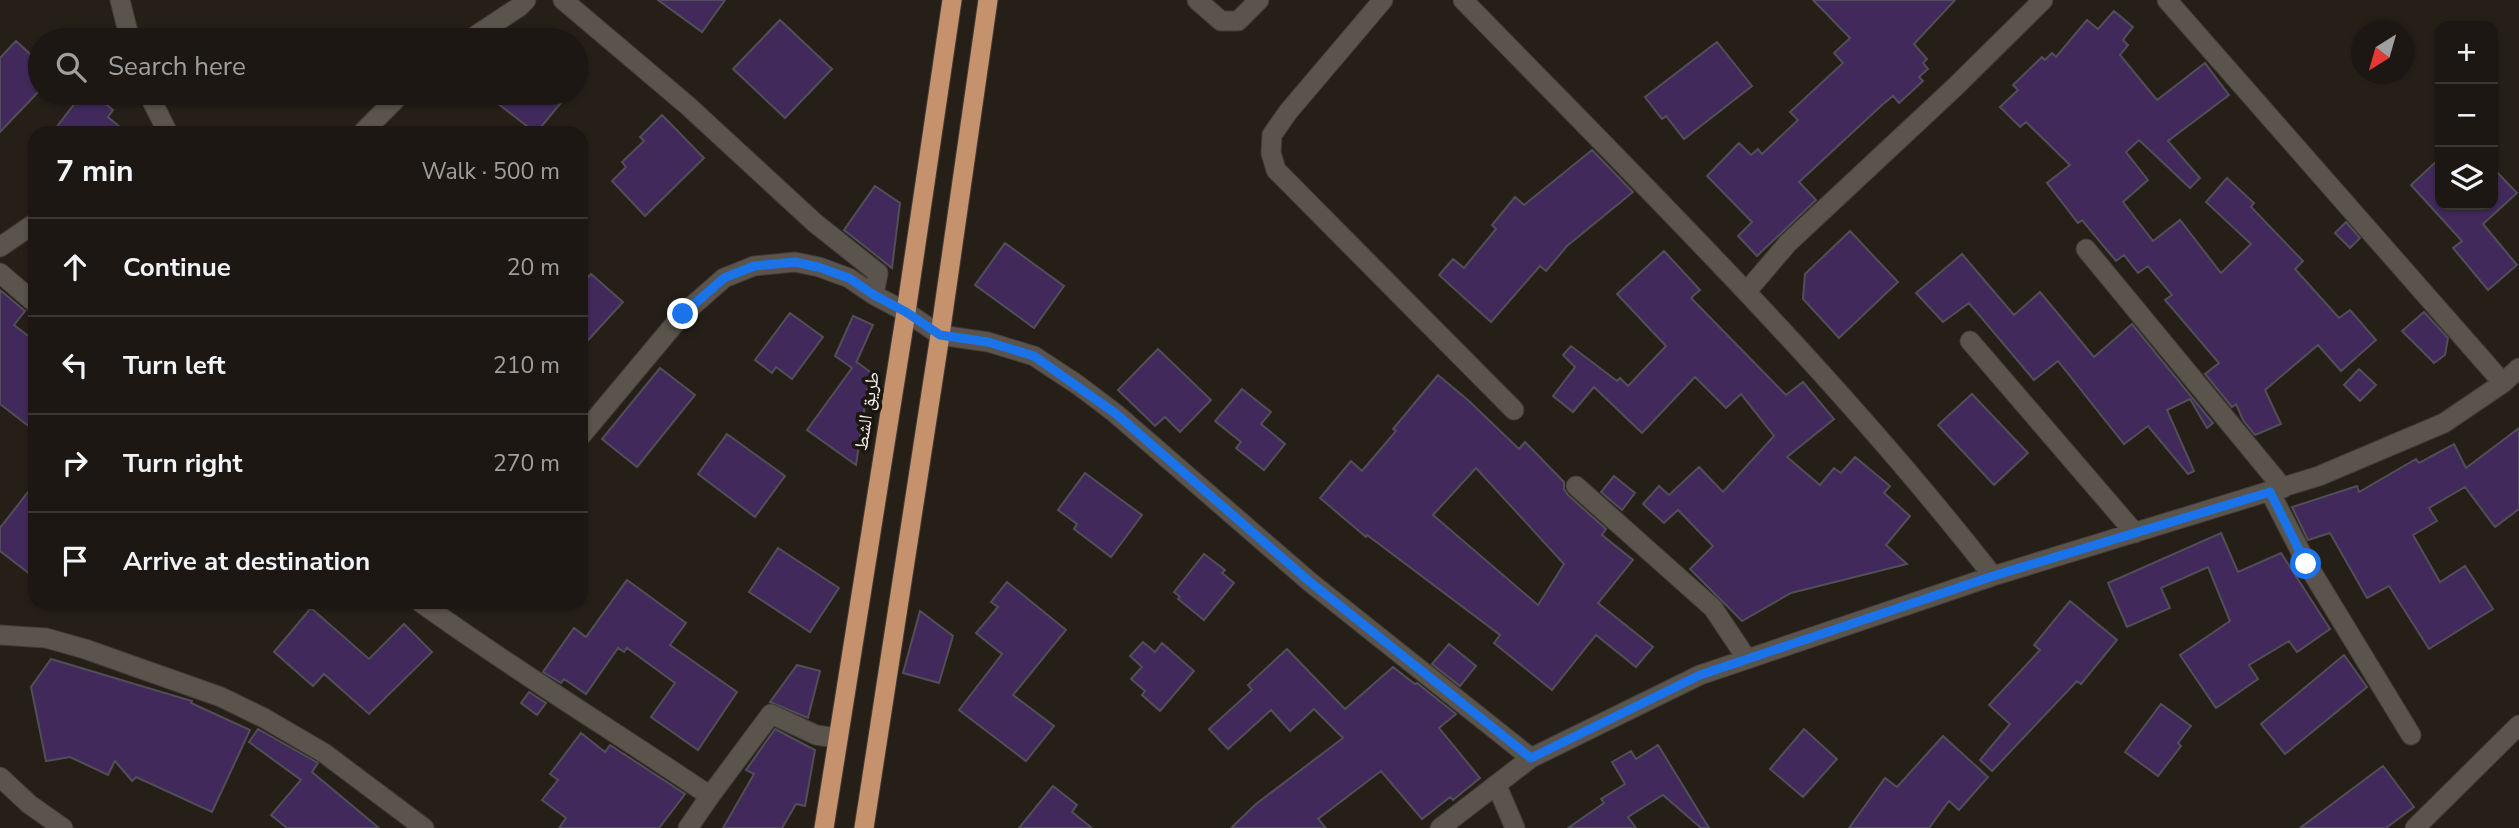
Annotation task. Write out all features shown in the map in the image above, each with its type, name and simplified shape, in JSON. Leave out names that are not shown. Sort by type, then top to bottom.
[{"type":"highway","name":"طريق الشط","points":[[824,828],[906,312],[952,0]]},
{"type":"highway","points":[[864,828],[940,335],[988,0]]},
{"type":"street","points":[[120,0],[127,28]]},
{"type":"street","points":[[487,28],[526,0]]},
{"type":"street","points":[[563,0],[687,105],[815,223],[878,273],[874,295]]},
{"type":"street","points":[[1196,0],[1221,20],[1238,21],[1259,0]]},
{"type":"street","points":[[1383,0],[1288,112],[1272,135],[1271,153],[1276,170],[1514,410]]},
{"type":"street","points":[[1463,0],[1747,291],[1929,495],[1993,576]]},
{"type":"street","points":[[1747,291],[1788,243],[1955,87],[2043,0]]},
{"type":"street","points":[[1440,828],[1531,758],[1700,675],[1993,576],[2276,490],[2390,448],[2444,424],[2514,374],[2167,0]]},
{"type":"street","points":[[154,105],[164,126]]},
{"type":"street","points":[[369,126],[390,105]]},
{"type":"street","points":[[0,247],[28,228]]},
{"type":"street","points":[[2086,249],[2276,490],[2306,564],[2411,735]]},
{"type":"street","points":[[588,428],[683,314],[724,278],[754,266],[795,262],[818,267],[849,278],[940,335],[988,342],[1034,356],[1078,385],[1115,413],[1310,582],[1531,758]]},
{"type":"street","points":[[0,273],[28,297]]},
{"type":"street","points":[[1970,341],[2134,533]]},
{"type":"street","points":[[1576,486],[1713,608],[1747,659]]},
{"type":"street","points":[[430,609],[478,644],[710,796]]},
{"type":"street","points":[[0,635],[46,638],[221,697],[324,753],[424,828]]},
{"type":"street","points":[[688,828],[771,714],[817,735],[837,738]]},
{"type":"street","points":[[2415,828],[2519,725]]},
{"type":"street","points":[[0,778],[29,804],[63,828]]},
{"type":"street","points":[[1497,786],[1515,828]]},
{"type":"building","points":[[658,0],[725,0],[702,32]]},
{"type":"building","points":[[1813,0],[1955,0],[1914,44],[1927,59],[1923,63],[1928,69],[1919,77],[1923,81],[1899,103],[1893,96],[1799,182],[1816,200],[1757,256],[1738,236],[1752,222],[1707,176],[1739,143],[1751,155],[1758,149],[1762,154],[1798,120],[1790,112],[1843,63],[1834,53],[1850,38]]},
{"type":"building","points":[[2114,11],[2133,27],[2123,40],[2128,45],[2120,55],[2157,100],[2205,63],[2229,95],[2168,141],[2200,178],[2190,188],[2139,140],[2126,152],[2148,180],[2123,202],[2153,241],[2180,220],[2221,273],[2251,244],[2206,202],[2227,178],[2254,203],[2251,207],[2303,261],[2295,269],[2339,318],[2350,310],[2376,340],[2341,371],[2318,345],[2265,390],[2281,424],[2255,435],[2243,420],[2236,404],[2232,407],[2205,374],[2219,363],[2165,300],[2172,295],[2148,266],[2138,273],[2124,255],[2116,261],[2082,220],[2078,223],[2047,183],[2070,165],[2026,122],[2020,127],[2000,107],[2018,90],[2013,85],[2042,57],[2045,60],[2052,53],[2056,57],[2087,20],[2098,29]]},
{"type":"building","points":[[780,20],[832,69],[785,118],[733,69]]},
{"type":"building","points":[[16,41],[28,52],[28,103],[0,132],[0,58]]},
{"type":"building","points":[[1717,42],[1752,86],[1684,139],[1666,116],[1662,119],[1645,97]]},
{"type":"building","points":[[74,105],[107,105],[113,110],[108,117],[119,126],[57,126]]},
{"type":"building","points":[[500,105],[559,105],[542,126],[527,126]]},
{"type":"building","points":[[662,115],[704,158],[645,216],[612,181],[626,167],[622,162],[644,141],[640,137]]},
{"type":"building","points":[[1592,150],[1633,192],[1567,246],[1546,271],[1540,266],[1491,322],[1439,275],[1453,259],[1464,268],[1496,229],[1492,225],[1515,197],[1524,205]]},
{"type":"building","points":[[2435,163],[2435,210],[2498,210],[2498,173],[2517,193],[2483,224],[2517,265],[2488,290],[2453,248],[2462,241],[2411,185]]},
{"type":"building","points":[[875,186],[900,203],[892,268],[844,230]]},
{"type":"building","points":[[2346,222],[2360,238],[2350,248],[2335,233]]},
{"type":"building","points":[[1850,231],[1898,282],[1839,338],[1803,299],[1805,274]]},
{"type":"building","points":[[1005,243],[1064,286],[1034,328],[975,285]]},
{"type":"building","points":[[1664,251],[1700,290],[1691,298],[1786,395],[1803,382],[1834,419],[1787,457],[1820,485],[1834,468],[1841,473],[1855,457],[1890,486],[1884,493],[1910,516],[1886,545],[1907,564],[1791,593],[1742,621],[1690,569],[1713,546],[1678,510],[1664,523],[1643,504],[1659,486],[1669,495],[1699,467],[1723,492],[1774,436],[1741,394],[1726,408],[1695,377],[1642,433],[1594,387],[1573,412],[1553,396],[1575,367],[1563,355],[1571,346],[1617,381],[1620,378],[1628,386],[1666,346],[1617,294]]},
{"type":"building","points":[[1962,254],[2014,315],[2040,292],[2094,357],[2132,324],[2213,423],[2207,428],[2190,399],[2167,410],[2194,471],[2188,474],[2148,426],[2124,444],[2058,361],[2034,380],[1969,303],[1943,322],[1916,293]]},
{"type":"building","points":[[591,274],[623,302],[588,340],[588,277]]},
{"type":"building","points":[[0,290],[25,311],[14,325],[28,336],[28,426],[0,404]]},
{"type":"building","points":[[2424,312],[2448,338],[2445,355],[2434,363],[2402,331]]},
{"type":"building","points":[[790,313],[823,337],[792,379],[776,367],[772,373],[755,360]]},
{"type":"building","points":[[853,316],[873,325],[856,363],[870,372],[856,465],[807,430],[852,368],[835,356]]},
{"type":"building","points":[[1158,349],[1211,400],[1180,432],[1165,417],[1155,426],[1118,390]]},
{"type":"building","points":[[660,368],[695,395],[637,467],[602,439]]},
{"type":"building","points":[[2359,369],[2376,385],[2360,401],[2344,385]]},
{"type":"building","points":[[1438,375],[1519,449],[1525,442],[1564,482],[1568,495],[1606,529],[1602,535],[1633,560],[1598,603],[1653,647],[1636,667],[1596,635],[1552,690],[1494,643],[1500,635],[1367,535],[1366,537],[1320,498],[1351,461],[1362,471],[1396,431],[1393,429]],"holes":[[[1476,468],[1564,564],[1538,605],[1433,515]]]},
{"type":"building","points":[[1242,389],[1271,412],[1261,424],[1285,444],[1264,470],[1236,448],[1241,442],[1215,421]]},
{"type":"building","points":[[1972,394],[2028,453],[1994,485],[1938,425]]},
{"type":"building","points":[[2519,428],[2519,509],[2495,527],[2465,487],[2429,508],[2437,521],[2413,535],[2440,582],[2465,566],[2493,609],[2429,649],[2389,586],[2367,598],[2330,533],[2308,540],[2292,507],[2357,486],[2359,492],[2416,459],[2419,463],[2454,444],[2466,468]]},
{"type":"building","points":[[727,434],[785,476],[755,517],[698,474]]},
{"type":"building","points":[[1085,473],[1142,515],[1111,557],[1074,529],[1077,524],[1058,510]]},
{"type":"building","points":[[1614,476],[1635,493],[1622,510],[1601,492]]},
{"type":"building","points":[[28,492],[28,573],[0,551],[0,528]]},
{"type":"building","points":[[2221,533],[2238,572],[2281,553],[2330,629],[2297,652],[2289,641],[2249,665],[2258,679],[2216,708],[2180,655],[2230,621],[2208,567],[2161,588],[2170,608],[2127,627],[2108,583]]},
{"type":"building","points":[[778,548],[839,588],[810,632],[749,592]]},
{"type":"building","points":[[1204,554],[1225,570],[1222,573],[1234,583],[1204,620],[1178,599],[1180,597],[1174,592]]},
{"type":"building","points":[[627,580],[686,623],[670,645],[737,692],[698,750],[651,717],[675,683],[627,648],[624,652],[618,648],[586,694],[564,679],[561,683],[543,672],[574,628],[586,637]]},
{"type":"building","points":[[1007,582],[1066,630],[1013,695],[1054,726],[1026,761],[959,710],[1002,654],[976,633],[998,607],[991,602]]},
{"type":"building","points":[[2070,601],[2117,640],[2081,684],[2077,681],[1992,771],[1980,760],[2010,724],[1989,705],[2040,650],[2034,645]]},
{"type":"building","points":[[312,609],[369,659],[404,624],[432,652],[369,714],[324,674],[313,686],[274,652]]},
{"type":"building","points":[[920,611],[953,636],[939,683],[903,673]]},
{"type":"building","points":[[1143,642],[1155,652],[1162,643],[1194,671],[1160,711],[1142,695],[1145,691],[1131,679],[1142,667],[1130,656]]},
{"type":"building","points":[[1449,644],[1476,666],[1460,686],[1432,664]]},
{"type":"building","points":[[1287,649],[1345,709],[1393,667],[1417,683],[1456,714],[1439,728],[1480,778],[1453,800],[1450,797],[1422,819],[1381,771],[1318,819],[1326,828],[1231,828],[1256,804],[1343,738],[1314,709],[1290,731],[1271,710],[1228,749],[1209,729],[1252,690],[1248,685]]},
{"type":"building","points":[[2344,655],[2367,687],[2285,754],[2261,724]]},
{"type":"building","points":[[51,659],[192,701],[191,703],[250,730],[212,812],[136,777],[132,781],[115,761],[108,775],[70,757],[46,761],[31,687]]},
{"type":"building","points":[[797,665],[820,671],[808,718],[770,702]]},
{"type":"building","points":[[529,692],[546,703],[537,715],[521,703]]},
{"type":"building","points":[[2161,704],[2191,726],[2178,743],[2181,746],[2158,776],[2125,752]]},
{"type":"building","points":[[258,729],[318,763],[312,772],[379,828],[287,828],[271,815],[301,780],[249,742]]},
{"type":"building","points":[[775,729],[815,750],[805,806],[796,804],[782,828],[723,828],[754,774],[746,770]]},
{"type":"building","points":[[1804,729],[1837,759],[1803,797],[1770,769]]},
{"type":"building","points":[[581,733],[605,752],[610,745],[685,794],[659,828],[559,828],[566,818],[542,800],[558,780],[550,774]]},
{"type":"building","points":[[1943,736],[1988,777],[1959,810],[1949,801],[1929,828],[1849,828],[1885,778],[1897,787]]},
{"type":"building","points":[[1658,745],[1709,828],[1701,828],[1663,795],[1628,817],[1636,828],[1568,828],[1604,803],[1601,799],[1625,784],[1612,762],[1631,751],[1636,759]]},
{"type":"building","points":[[2383,766],[2414,807],[2386,828],[2300,828]]},
{"type":"building","points":[[1053,786],[1077,805],[1072,812],[1092,828],[1019,828]]},
{"type":"route","points":[[683,314],[724,278],[754,266],[795,262],[849,278],[940,335],[988,342],[1034,356],[1115,413],[1310,582],[1531,758],[1700,675],[1993,576],[2270,492],[2306,564]]}]
